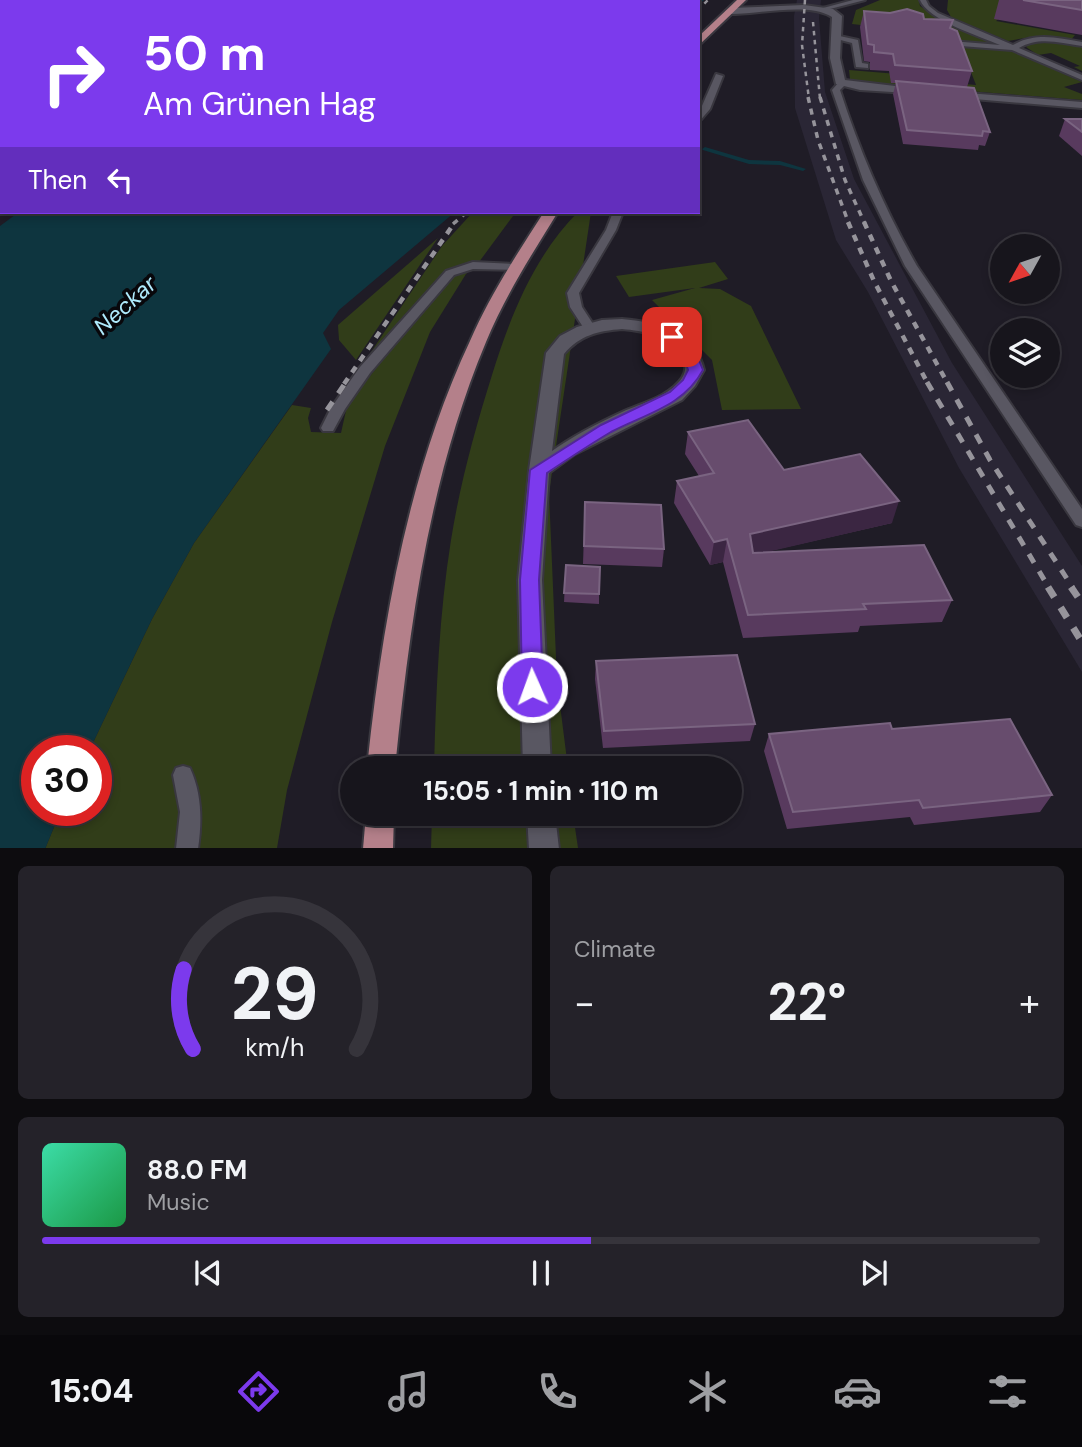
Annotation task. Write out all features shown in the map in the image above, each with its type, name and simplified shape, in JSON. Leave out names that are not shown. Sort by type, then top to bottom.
[{"type":"main road","points":[[700,41],[742,0]]},
{"type":"main road","points":[[383,756],[407,573],[433,457],[486,321],[550,214]]},
{"type":"main road","points":[[378,848],[379,826]]},
{"type":"street","points":[[758,0],[787,9]]},
{"type":"street","points":[[731,11],[827,8],[838,16],[835,37],[837,75],[842,83],[928,93]]},
{"type":"street","points":[[941,94],[1082,105]]},
{"type":"street","points":[[536,756],[530,602],[539,470],[555,353],[568,337],[589,327],[628,324],[653,329],[672,337],[690,353],[695,370],[689,382],[675,396],[568,449],[539,470]]},
{"type":"street","points":[[542,826],[544,848]]},
{"type":"lane","points":[[827,8],[862,0]]},
{"type":"lane","points":[[923,0],[928,9],[943,17],[1082,78]]},
{"type":"lane","points":[[937,24],[943,17],[943,7]]},
{"type":"lane","points":[[835,37],[855,42],[859,65],[865,66]]},
{"type":"lane","points":[[951,43],[1014,48],[1027,40],[1043,38],[1082,44]]},
{"type":"lane","points":[[700,118],[709,106],[712,84],[719,76]]},
{"type":"lane","points":[[842,83],[836,90],[846,122],[886,222],[911,266],[1082,521]]},
{"type":"lane","points":[[589,327],[576,307],[573,293],[611,230],[617,214]]},
{"type":"lane","points":[[328,428],[338,408],[365,370],[450,273],[473,265],[516,267]]},
{"type":"lane","points":[[183,775],[191,802],[192,821],[187,848]]},
{"type":"shaded area","points":[[797,0],[821,0],[819,18],[825,92],[854,179],[952,363],[1082,566],[1082,672],[959,468],[868,292],[836,240],[795,108],[794,16]]},
{"type":"green space","points":[[880,0],[919,0],[920,6],[936,17],[1082,82],[1064,87],[1082,94],[1082,100],[856,82],[850,79],[849,70],[910,75],[911,79],[976,85],[957,36],[852,24],[856,10]]},
{"type":"green space","points":[[948,0],[1021,0],[996,21],[1075,35],[1071,40],[1037,36],[1008,41],[951,17],[947,10]]},
{"type":"green space","points":[[1049,40],[1082,47],[1082,71],[1074,67],[1080,66],[1051,53],[1038,55],[1026,47],[1033,41]]},
{"type":"green space","points":[[471,214],[515,214],[479,262],[466,274],[430,332],[385,446],[332,622],[287,790],[277,848],[45,848],[54,826],[112,826],[112,735],[97,735],[152,619],[194,543],[292,405],[311,408],[308,418],[311,432],[341,433],[347,406],[380,363],[365,361],[442,246]]},
{"type":"green space","points":[[576,214],[591,214],[549,493],[557,681],[566,756],[434,756],[437,683],[447,568],[468,457],[507,331],[525,288],[549,248]]},
{"type":"green space","points":[[438,238],[356,360],[339,340],[338,325]]},
{"type":"green space","points":[[715,262],[728,279],[699,288],[720,289],[751,306],[801,409],[722,410],[712,360],[652,300],[695,288],[629,297],[616,276]]},
{"type":"green space","points":[[432,826],[575,826],[578,848],[431,848]]},
{"type":"water","name":"Neckar","points":[[16,214],[453,214],[339,310],[323,333],[331,349],[194,543],[152,619],[97,735],[21,735],[21,826],[54,826],[45,848],[0,848],[0,226]]},
{"type":"building","points":[[1023,0],[1082,0],[1082,10]]},
{"type":"building","points":[[907,9],[923,14],[924,19],[953,20],[950,28],[957,31],[972,71],[895,65],[893,54],[874,52],[874,45],[868,44],[864,11],[890,13]]},
{"type":"building","points":[[896,81],[974,88],[990,132],[983,131],[982,136],[907,130]]},
{"type":"building","points":[[1065,119],[1082,119],[1082,132]]},
{"type":"building","points":[[748,420],[784,470],[860,454],[899,501],[750,534],[753,553],[924,545],[952,600],[863,604],[866,609],[748,615],[727,539],[714,542],[677,481],[714,473],[688,432]]},
{"type":"building","points":[[585,502],[661,505],[664,549],[584,546]]},
{"type":"building","points":[[566,565],[600,567],[599,594],[564,593]]},
{"type":"building","points":[[737,655],[755,724],[604,731],[596,661]]},
{"type":"building","points":[[1010,719],[1052,795],[923,808],[919,800],[793,812],[769,734],[890,723],[892,729]]},
{"type":"waterway","points":[[705,149],[749,162],[780,163],[803,169]]},
{"type":"railway","points":[[700,8],[708,0]]},
{"type":"railway","points":[[805,0],[802,45],[809,99]]},
{"type":"railway","points":[[813,22],[820,99]]},
{"type":"railway","points":[[808,97],[818,140],[849,224]]},
{"type":"railway","points":[[820,97],[845,180],[865,224]]},
{"type":"railway","points":[[455,223],[465,214]]},
{"type":"railway","points":[[848,222],[874,281],[928,384]]},
{"type":"railway","points":[[864,222],[891,281],[948,384]]},
{"type":"railway","points":[[344,384],[455,223]]},
{"type":"railway","points":[[327,410],[346,382]]},
{"type":"railway","points":[[927,382],[1049,588]]},
{"type":"railway","points":[[947,382],[990,460],[1073,588]]},
{"type":"railway","points":[[1048,587],[1082,642]]},
{"type":"railway","points":[[1071,587],[1082,603]]},
{"type":"route","points":[[532,687],[530,580],[539,470],[568,449],[675,396],[689,382],[695,370],[690,353],[672,337]]}]
